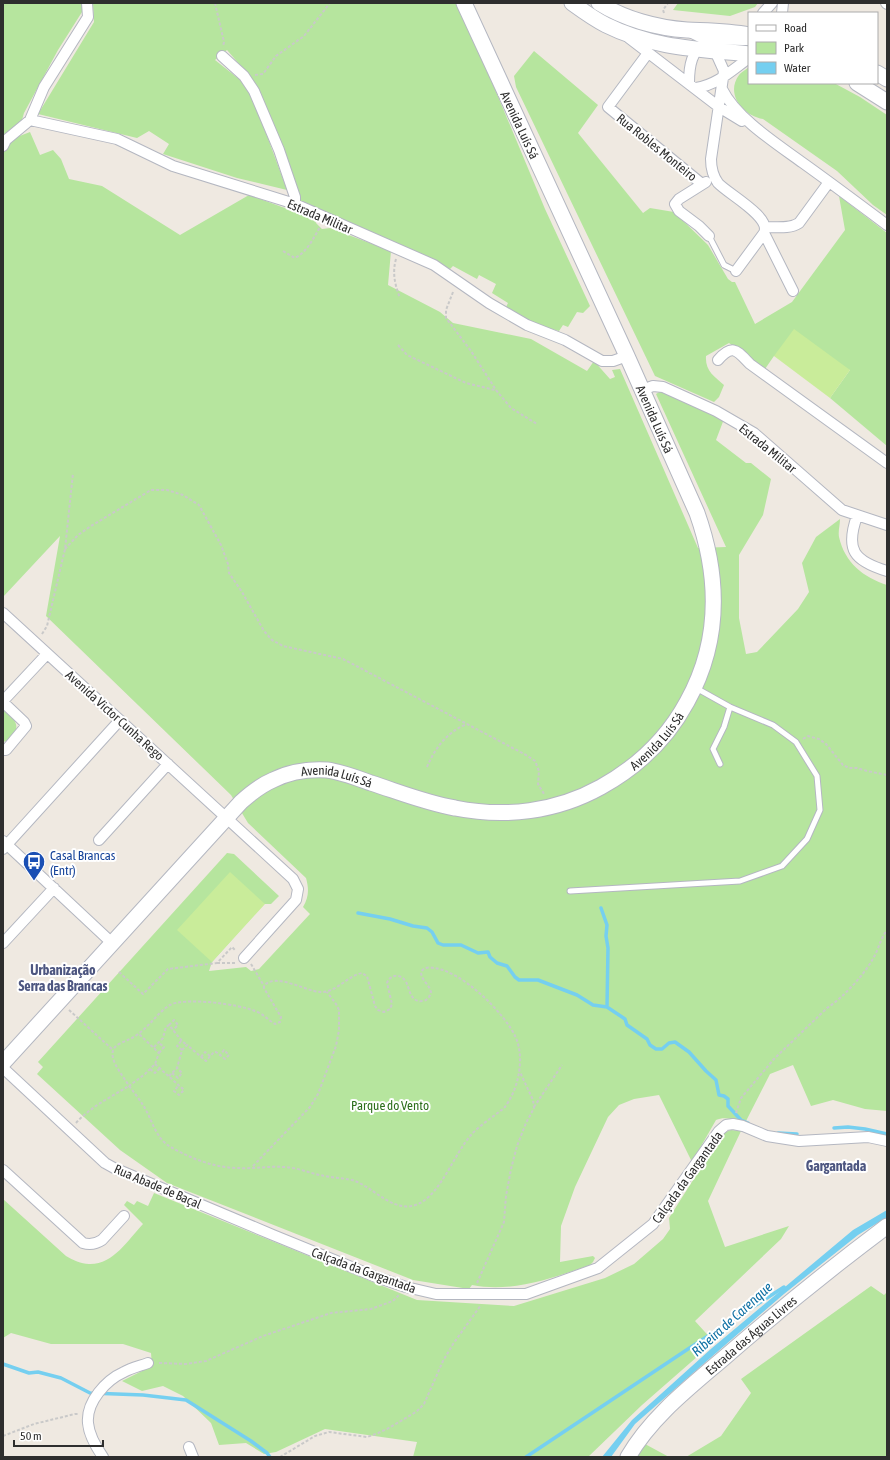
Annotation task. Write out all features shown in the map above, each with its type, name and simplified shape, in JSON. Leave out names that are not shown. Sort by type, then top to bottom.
[{"type":"street","points":[[3,146],[6,140],[30,120],[44,87],[88,16],[87,3]]},
{"type":"street","name":"Avenida Luís Sá","points":[[3,1063],[226,817],[258,788],[286,775],[310,770],[328,770],[420,799],[454,808],[479,812],[527,812],[550,807],[588,794],[616,779],[637,764],[656,746],[682,713],[695,687],[708,652],[714,616],[714,594],[710,555],[704,532],[697,513],[627,356],[464,3]]},
{"type":"street","points":[[572,3],[604,24],[646,41],[670,46],[707,47],[748,54]]},
{"type":"street","points":[[598,3],[630,18],[652,24],[686,30],[746,34]]},
{"type":"street","points":[[764,12],[772,3]]},
{"type":"street","points":[[686,30],[707,47],[722,64],[724,76],[711,159],[711,168],[719,184],[765,223],[765,230],[792,291]]},
{"type":"street","points":[[621,32],[719,107],[762,133],[887,225]]},
{"type":"street","points":[[692,85],[690,62],[707,47],[746,34]]},
{"type":"street","name":"Rua Robles Monteiro","points":[[648,53],[608,107],[702,184]]},
{"type":"street","points":[[222,56],[244,76],[254,91],[279,150],[295,197],[295,204]]},
{"type":"street","points":[[692,85],[706,86],[715,82],[748,59]]},
{"type":"street","points":[[878,74],[887,79]]},
{"type":"street","points":[[859,84],[887,102]]},
{"type":"street","points":[[722,89],[733,107],[762,133]]},
{"type":"street","name":"Estrada Militar","points":[[30,120],[118,139],[173,166],[295,204],[434,265],[489,303],[527,325],[566,340],[602,361],[613,361],[627,356]]},
{"type":"street","points":[[709,236],[699,226],[682,215],[676,209],[675,204],[679,199],[715,177]]},
{"type":"street","points":[[736,271],[765,230],[795,226],[829,182]]},
{"type":"street","points":[[718,360],[725,352],[731,350],[737,351],[750,364],[887,463]]},
{"type":"street","name":"Estrada Militar","points":[[642,390],[653,386],[663,387],[716,411],[754,433],[842,510],[887,525]]},
{"type":"street","points":[[857,516],[851,537],[853,549],[860,560],[887,571]]},
{"type":"street","name":"Avenida Victor Cunha Rego","points":[[3,613],[293,879],[298,889],[296,900],[244,958]]},
{"type":"street","points":[[3,750],[6,750],[26,726],[24,722],[3,701],[47,654]]},
{"type":"street","points":[[112,942],[54,888],[4,845],[120,720]]},
{"type":"street","points":[[99,840],[168,764]]},
{"type":"street","points":[[3,943],[54,888]]},
{"type":"street","name":"Rua Abade de Baçal","points":[[3,1068],[114,1168],[273,1235]]},
{"type":"street","name":"Calçada da Gargantada","points":[[273,1235],[376,1277],[406,1287],[436,1294],[526,1294],[598,1268],[653,1224],[719,1131],[726,1125],[733,1124],[743,1126],[767,1136],[799,1141],[868,1137],[887,1141]]},
{"type":"street","points":[[3,1170],[83,1243],[93,1244],[102,1240],[124,1216]]},
{"type":"street","name":"Estrada das Águas Livres","points":[[628,1457],[635,1445],[655,1421],[686,1391],[744,1341],[887,1226]]},
{"type":"street","points":[[103,1457],[91,1436],[88,1424],[88,1416],[94,1400],[106,1383],[124,1372],[148,1363]]},
{"type":"street","points":[[189,1447],[193,1457]]},
{"type":"lane","points":[[709,236],[724,265],[736,271]]},
{"type":"lane","points":[[570,891],[740,881],[782,866],[807,839],[820,810],[817,776],[796,742],[773,725],[730,707],[695,687]]},
{"type":"lane","points":[[720,764],[713,749],[724,727],[730,707]]},
{"type":"path","points":[[215,3],[224,42],[222,56]]},
{"type":"path","points":[[244,76],[263,74],[276,56],[304,36],[330,3]]},
{"type":"path","points":[[283,251],[295,258],[302,254],[326,218]]},
{"type":"path","points":[[399,249],[393,270],[394,284],[400,298]]},
{"type":"path","points":[[458,282],[446,310],[446,318],[471,351],[496,390],[512,408],[537,424]]},
{"type":"path","points":[[398,346],[408,355],[466,383],[496,390]]},
{"type":"path","points":[[36,643],[46,626],[65,549],[73,473]]},
{"type":"path","points":[[65,549],[78,535],[91,526],[151,490],[167,490],[184,495],[199,505],[221,545],[228,564],[229,573],[242,592],[264,631],[272,640],[283,646],[344,658],[526,755],[535,761],[539,772],[538,784],[550,807]]},
{"type":"path","points":[[427,767],[437,748],[450,734],[458,728],[468,724]]},
{"type":"path","points":[[796,742],[808,736],[818,739],[832,749],[843,765],[849,768],[857,768],[887,775]]},
{"type":"path","points":[[733,1124],[741,1098],[774,1059],[861,977],[874,956],[887,930]]},
{"type":"path","points":[[119,972],[144,994],[168,969],[217,963],[232,947],[250,962],[280,1014],[281,1019],[278,1024],[272,1023],[258,1012],[251,1009],[207,1002],[175,1003],[164,1008],[139,1034],[119,1044],[113,1050],[112,1053],[115,1062],[129,1086],[143,1105],[164,1142],[196,1159],[215,1165],[239,1168],[285,1167],[324,1176],[351,1180],[359,1183],[386,1200],[405,1206],[414,1206],[433,1193],[471,1135],[504,1108],[515,1088],[519,1069],[519,1048],[516,1039],[510,1028],[491,1005],[462,978],[453,974],[438,968],[426,967],[422,969],[420,975],[430,988],[431,992],[426,1000],[421,1001],[412,996],[406,982],[401,977],[395,975],[392,976],[386,983],[392,1004],[390,1009],[384,1012],[378,1010],[375,1006],[365,974],[359,974],[327,992],[314,992],[276,980],[268,981],[264,986]]},
{"type":"path","points":[[252,1167],[310,1107],[318,1094],[336,1046],[339,1030],[339,1010],[327,992]]},
{"type":"path","points":[[60,1001],[113,1050]]},
{"type":"path","points":[[154,1048],[163,1038],[166,1027],[174,1020],[178,1025],[173,1030]]},
{"type":"path","points":[[169,1025],[182,1041],[206,1061],[214,1052],[224,1059],[229,1055],[224,1050],[220,1055]]},
{"type":"path","points":[[139,1034],[159,1053]]},
{"type":"path","points":[[182,1041],[177,1046],[182,1050]]},
{"type":"path","points":[[69,1129],[81,1118],[136,1082],[150,1069],[155,1064],[159,1053],[164,1047],[159,1043]]},
{"type":"path","points":[[169,1076],[177,1068],[182,1050],[187,1045]]},
{"type":"path","points":[[201,1057],[205,1052],[210,1056]]},
{"type":"path","points":[[155,1064],[169,1076],[179,1085],[184,1090],[179,1095],[174,1090],[179,1085]]},
{"type":"path","points":[[475,1294],[476,1286],[504,1222],[506,1196],[517,1146],[534,1108],[562,1065]]},
{"type":"path","points":[[150,1069],[155,1073],[160,1068]]},
{"type":"path","points":[[172,1073],[178,1078],[182,1073],[177,1068]]},
{"type":"path","points":[[519,1069],[533,1100],[534,1108]]},
{"type":"path","points":[[148,1363],[186,1364],[206,1361],[263,1336],[331,1312],[371,1309],[393,1301],[406,1287]]},
{"type":"path","points":[[280,1457],[315,1436],[329,1432],[354,1436],[371,1436],[388,1429],[416,1412],[424,1404],[452,1344],[489,1294]]},
{"type":"path","points":[[3,1436],[34,1424],[75,1414],[88,1416]]},
{"type":"green space","name":"Parque do Vento","points":[[3,3],[82,3],[82,12],[58,50],[24,113],[17,137],[30,132],[40,155],[53,150],[61,159],[69,179],[102,186],[180,235],[249,195],[314,217],[316,223],[322,229],[330,228],[391,251],[388,285],[440,312],[453,323],[531,339],[587,371],[594,361],[610,379],[615,377],[612,370],[620,369],[698,548],[726,547],[656,394],[661,391],[724,419],[716,440],[746,463],[751,463],[771,479],[763,515],[739,555],[739,618],[746,654],[757,652],[798,609],[809,592],[802,563],[816,537],[840,519],[839,537],[850,562],[870,578],[887,585],[887,1111],[865,1109],[833,1100],[811,1106],[793,1065],[770,1074],[745,1123],[727,1118],[716,1120],[692,1162],[659,1095],[634,1099],[619,1105],[608,1117],[575,1187],[561,1226],[560,1262],[593,1256],[595,1258],[593,1262],[590,1265],[576,1270],[532,1283],[502,1287],[472,1285],[469,1289],[413,1280],[167,1183],[120,1150],[37,1074],[43,1067],[38,1062],[227,853],[234,854],[279,896],[271,904],[264,904],[212,962],[209,971],[246,967],[251,971],[259,969],[310,914],[303,907],[308,893],[306,878],[248,823],[231,795],[46,616],[60,536],[3,597]]},
{"type":"green space","points":[[93,3],[459,3],[545,209],[590,306],[583,313],[577,312],[568,327],[563,325],[559,331],[530,323],[505,309],[508,303],[492,293],[496,284],[479,275],[477,279],[453,266],[450,269],[301,201],[253,80],[227,50],[215,60],[249,87],[287,190],[237,178],[163,154],[169,144],[149,131],[137,138],[38,114],[94,22]]},
{"type":"green space","points":[[678,3],[758,3],[755,7],[730,16],[673,10]]},
{"type":"green space","points":[[534,51],[598,105],[578,133],[643,213],[650,208],[674,212],[708,245],[728,279],[735,282],[755,324],[792,302],[845,230],[839,196],[887,233],[887,446],[830,398],[850,370],[774,356],[765,369],[729,343],[706,356],[707,366],[714,376],[724,385],[719,397],[714,402],[655,376],[516,87],[514,76]]},
{"type":"green space","points":[[748,68],[748,84],[836,84],[860,97],[887,115],[887,215],[873,205],[837,171],[763,119],[749,114],[743,109],[738,103],[734,89],[735,82],[741,73]]},
{"type":"green space","points":[[794,329],[850,370],[830,398],[774,356]]},
{"type":"green space","points":[[3,709],[14,720],[16,727],[11,738],[3,742]]},
{"type":"green space","points":[[230,872],[265,904],[212,962],[177,930]]},
{"type":"green space","points":[[731,1130],[741,1131],[708,1201],[725,1247],[789,1226],[781,1239],[695,1321],[714,1342],[642,1405],[588,1457],[413,1457],[417,1442],[325,1429],[276,1452],[264,1454],[246,1443],[219,1445],[211,1423],[183,1396],[163,1386],[142,1391],[122,1381],[152,1366],[151,1353],[123,1344],[51,1344],[11,1333],[3,1338],[3,1199],[66,1256],[83,1263],[98,1263],[105,1260],[113,1256],[126,1244],[143,1224],[124,1205],[127,1201],[134,1205],[137,1201],[148,1206],[154,1193],[417,1300],[514,1306],[605,1278],[634,1264],[663,1239],[670,1229],[669,1218],[723,1133]]},
{"type":"green space","points":[[871,1286],[884,1295],[887,1292],[887,1457],[686,1457],[721,1436],[751,1393],[741,1379]]},
{"type":"green space","points":[[645,1444],[669,1457],[637,1457]]},
{"type":"water","points":[[887,1210],[887,1217],[858,1235],[784,1294],[635,1424],[611,1457],[602,1457],[632,1420],[712,1348],[853,1230]]},
{"type":"waterway","points":[[601,908],[607,925],[607,1007]]},
{"type":"waterway","points":[[358,913],[427,928],[432,932],[438,943],[443,945],[461,945],[478,953],[488,952],[490,957],[497,963],[507,966],[519,980],[538,980],[577,995],[593,1005],[607,1007],[625,1019],[627,1025],[647,1039],[650,1045],[656,1049],[662,1049],[669,1043],[675,1042],[689,1052],[716,1080],[719,1095],[728,1099],[728,1106],[741,1120],[748,1123]]},
{"type":"waterway","points":[[834,1128],[848,1127],[887,1134]]},
{"type":"waterway","points":[[778,1133],[797,1134]]},
{"type":"waterway","name":"Ribeira de Carenque","points":[[526,1457],[784,1287]]},
{"type":"waterway","points":[[3,1364],[29,1373],[38,1372],[61,1378],[90,1393],[143,1395],[186,1400],[251,1441],[270,1457]]},
{"type":"place","name":"Casal Brancas (Entr)","points":[[34,882]]},
{"type":"district","name":"Urbanização Serra das Brancas","points":[[63,978]]},
{"type":"district","name":"Gargantada","points":[[836,1166]]}]
